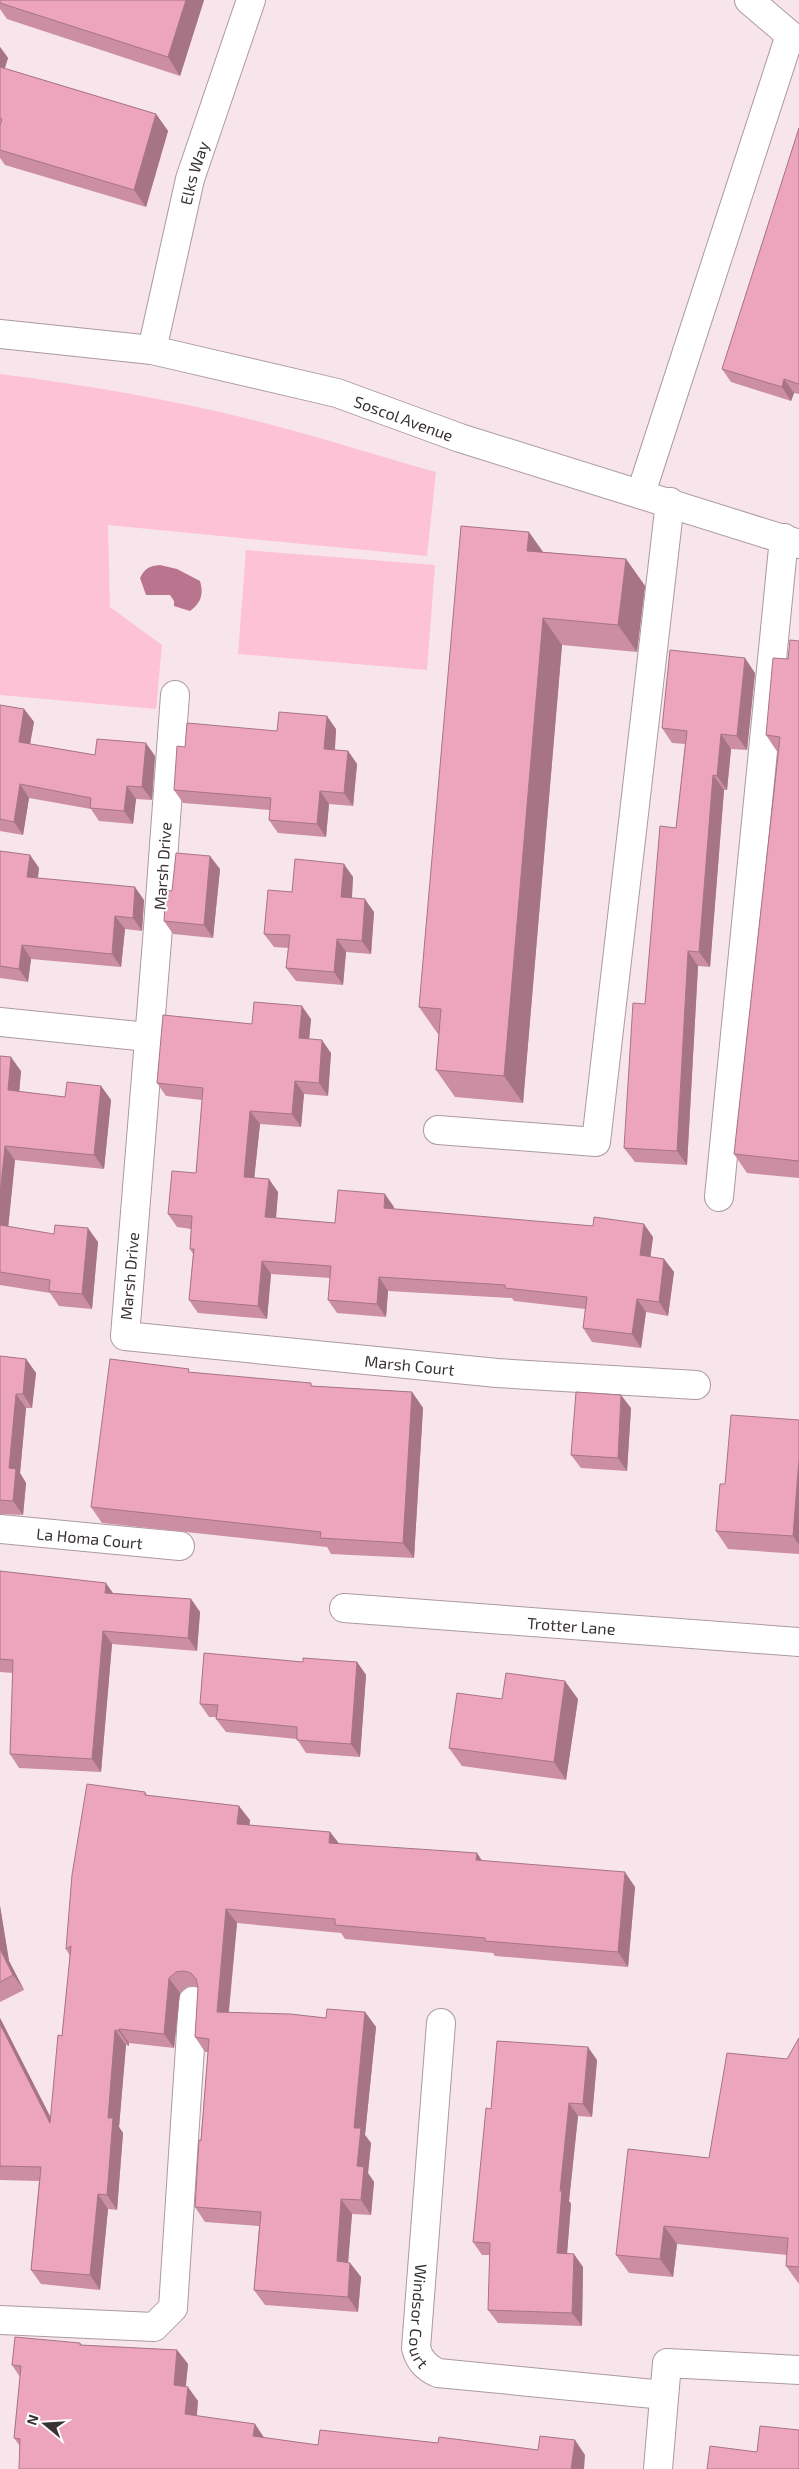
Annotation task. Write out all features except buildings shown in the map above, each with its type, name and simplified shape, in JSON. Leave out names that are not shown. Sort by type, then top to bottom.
[{"type":"street","name":"Elks Way","points":[[152,350],[190,179],[251,0]]},
{"type":"street","points":[[641,494],[790,35],[749,0]]},
{"type":"street","name":"Soscol Avenue","points":[[0,334],[152,350],[337,393],[460,438],[792,541]]},
{"type":"street","points":[[438,1130],[596,1142],[670,502]]},
{"type":"street","points":[[719,1197],[792,541]]},
{"type":"street","name":"Marsh Drive","points":[[124,1336],[175,695]]},
{"type":"street","points":[[0,1022],[148,1037]]},
{"type":"street","name":"Marsh Court","points":[[124,1336],[497,1373],[696,1385]]},
{"type":"street","name":"La Homa Court","points":[[0,1529],[180,1546]]},
{"type":"street","name":"Trotter Lane","points":[[344,1608],[799,1642]]},
{"type":"street","points":[[0,2320],[154,2327],[173,2308],[194,2001]]},
{"type":"street","name":"Windsor Court","points":[[441,2023],[416,2348],[418,2356],[430,2370],[438,2373],[664,2394]]},
{"type":"street","points":[[658,2469],[667,2363],[799,2370]]},
{"type":"shaded area","points":[[0,374],[171,401],[238,416],[436,472],[427,556],[108,525],[110,607],[162,645],[156,709],[0,695]]},
{"type":"shaded area","points":[[246,550],[435,565],[427,670],[238,654]]},
{"type":"shaded area","points":[[160,565],[177,569],[200,581],[201,598],[190,611],[174,606],[174,601],[170,595],[146,595],[140,578],[148,568]]}]
